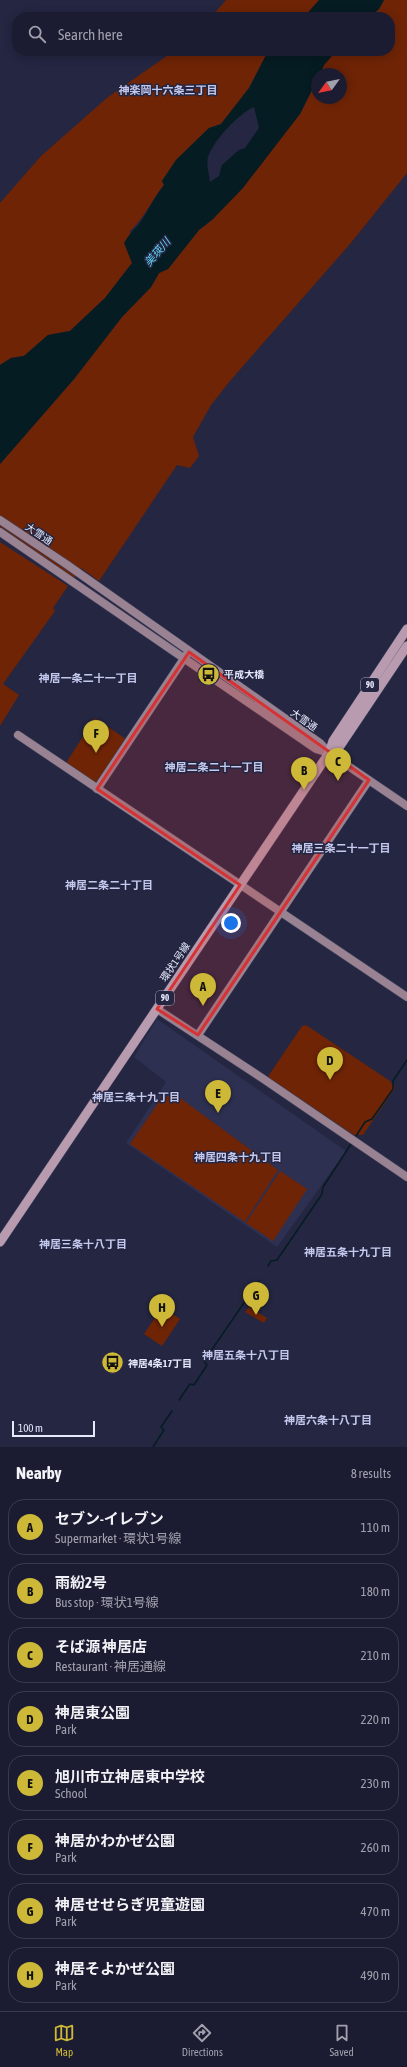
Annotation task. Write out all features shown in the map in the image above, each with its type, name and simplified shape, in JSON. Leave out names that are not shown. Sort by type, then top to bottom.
[{"type":"main road","name":"環状1号線","points":[[0,1242],[329,753],[333,741],[407,629]]},
{"type":"main road","name":"環状1号線","points":[[329,753],[340,746],[407,646]]},
{"type":"street","name":"大雪通","points":[[0,520],[66,564],[187,655]]},
{"type":"street","name":"大雪通","points":[[0,532],[320,743],[329,753],[407,806]]},
{"type":"street","points":[[97,789],[187,655]]},
{"type":"street","points":[[18,735],[407,997]]},
{"type":"street","points":[[198,1035],[369,780]]},
{"type":"street","points":[[157,1009],[407,1176]]},
{"type":"highlighted area","points":[[189,652],[369,780],[198,1035],[157,1009],[240,885],[97,789]]},
{"type":"shaded area","points":[[226,0],[320,0],[309,12],[215,12]]},
{"type":"shaded area","points":[[384,0],[407,0],[407,173],[350,244],[230,381],[211,405],[193,437],[199,456],[190,468],[177,465],[99,581],[81,568],[74,578],[0,527],[0,464],[74,379],[122,317],[151,287],[159,273],[168,269],[199,230],[213,219],[300,114],[311,92],[311,104],[347,104],[347,68],[323,68],[332,56],[395,56],[395,12],[376,12]]},
{"type":"shaded area","points":[[167,56],[266,56],[249,88],[221,124],[209,128],[176,160],[162,181],[164,185],[140,220],[130,231],[132,263],[105,298],[70,331],[48,335],[24,356],[11,358],[0,365],[0,203],[41,156],[108,97]]},
{"type":"shaded area","points":[[0,542],[68,586],[53,608],[55,611],[3,684],[19,695],[0,726]]},
{"type":"shaded area","points":[[95,718],[129,741],[97,789],[64,766]]},
{"type":"shaded area","points":[[157,1019],[346,1151],[277,1247],[126,1143],[166,1082],[134,1057]]},
{"type":"shaded area","points":[[306,1025],[390,1081],[395,1088],[363,1135],[354,1135],[269,1078],[269,1075],[302,1026]]},
{"type":"shaded area","points":[[176,1095],[278,1170],[245,1222],[130,1144],[162,1097]]},
{"type":"shaded area","points":[[280,1171],[307,1189],[273,1241],[246,1223]]},
{"type":"shaded area","points":[[162,1307],[180,1319],[162,1346],[144,1334]]},
{"type":"shaded area","points":[[249,1307],[267,1318],[264,1323],[245,1312]]},
{"type":"water","points":[[319,0],[384,0],[376,12],[308,12]]},
{"type":"water","name":"美瑛川","points":[[265,56],[332,56],[323,68],[311,68],[311,92],[300,114],[243,188],[213,219],[199,230],[168,269],[159,273],[151,287],[122,317],[74,379],[0,464],[0,365],[11,358],[24,356],[48,335],[70,331],[105,298],[132,263],[124,243],[141,221],[164,185],[162,181],[176,160],[209,128],[221,124],[249,88]],"holes":[[[254,107],[259,128],[245,148],[239,150],[222,165],[219,176],[210,182],[207,160],[215,143],[234,121]]]},
{"type":"waterway","points":[[356,1136],[365,1122],[372,1119],[393,1089],[393,1081],[407,1060]]},
{"type":"waterway","points":[[268,1266],[271,1261],[277,1260],[322,1194],[323,1187],[351,1144]]},
{"type":"waterway","points":[[179,1400],[190,1384],[194,1385],[207,1365],[204,1361],[259,1281]]},
{"type":"waterway","points":[[153,1447],[164,1430],[161,1427],[172,1411]]},
{"type":"place","name":"平成大橋","points":[[208,674]]},
{"type":"place","name":"神居かわかぜ公園","points":[[96,753]]},
{"type":"place","name":"そば源 神居店","points":[[338,781]]},
{"type":"place","name":"雨紛2号","points":[[304,790]]},
{"type":"place","name":"セブン-イレブン","points":[[203,1006]]},
{"type":"place","name":"神居東公園","points":[[330,1080]]},
{"type":"place","name":"旭川市立神居東中学校","points":[[218,1113]]},
{"type":"place","name":"神居せせらぎ児童遊園","points":[[256,1315]]},
{"type":"place","name":"神居そよかぜ公園","points":[[162,1327]]},
{"type":"place","name":"神居4条17丁目","points":[[113,1363]]},
{"type":"district","name":"神楽岡十六条三丁目","points":[[168,90]]},
{"type":"district","name":"神居一条二十一丁目","points":[[88,678]]},
{"type":"district","name":"神居二条二十一丁目","points":[[214,767]]},
{"type":"district","name":"神居三条二十一丁目","points":[[341,848]]},
{"type":"district","name":"神居二条二十丁目","points":[[109,885]]},
{"type":"district","name":"神居三条十九丁目","points":[[136,1097]]},
{"type":"district","name":"神居四条十九丁目","points":[[238,1157]]},
{"type":"district","name":"神居三条十八丁目","points":[[83,1244]]},
{"type":"district","name":"神居五条十九丁目","points":[[348,1252]]},
{"type":"district","name":"神居五条十八丁目","points":[[246,1355]]},
{"type":"district","name":"神居六条十八丁目","points":[[328,1420]]}]
